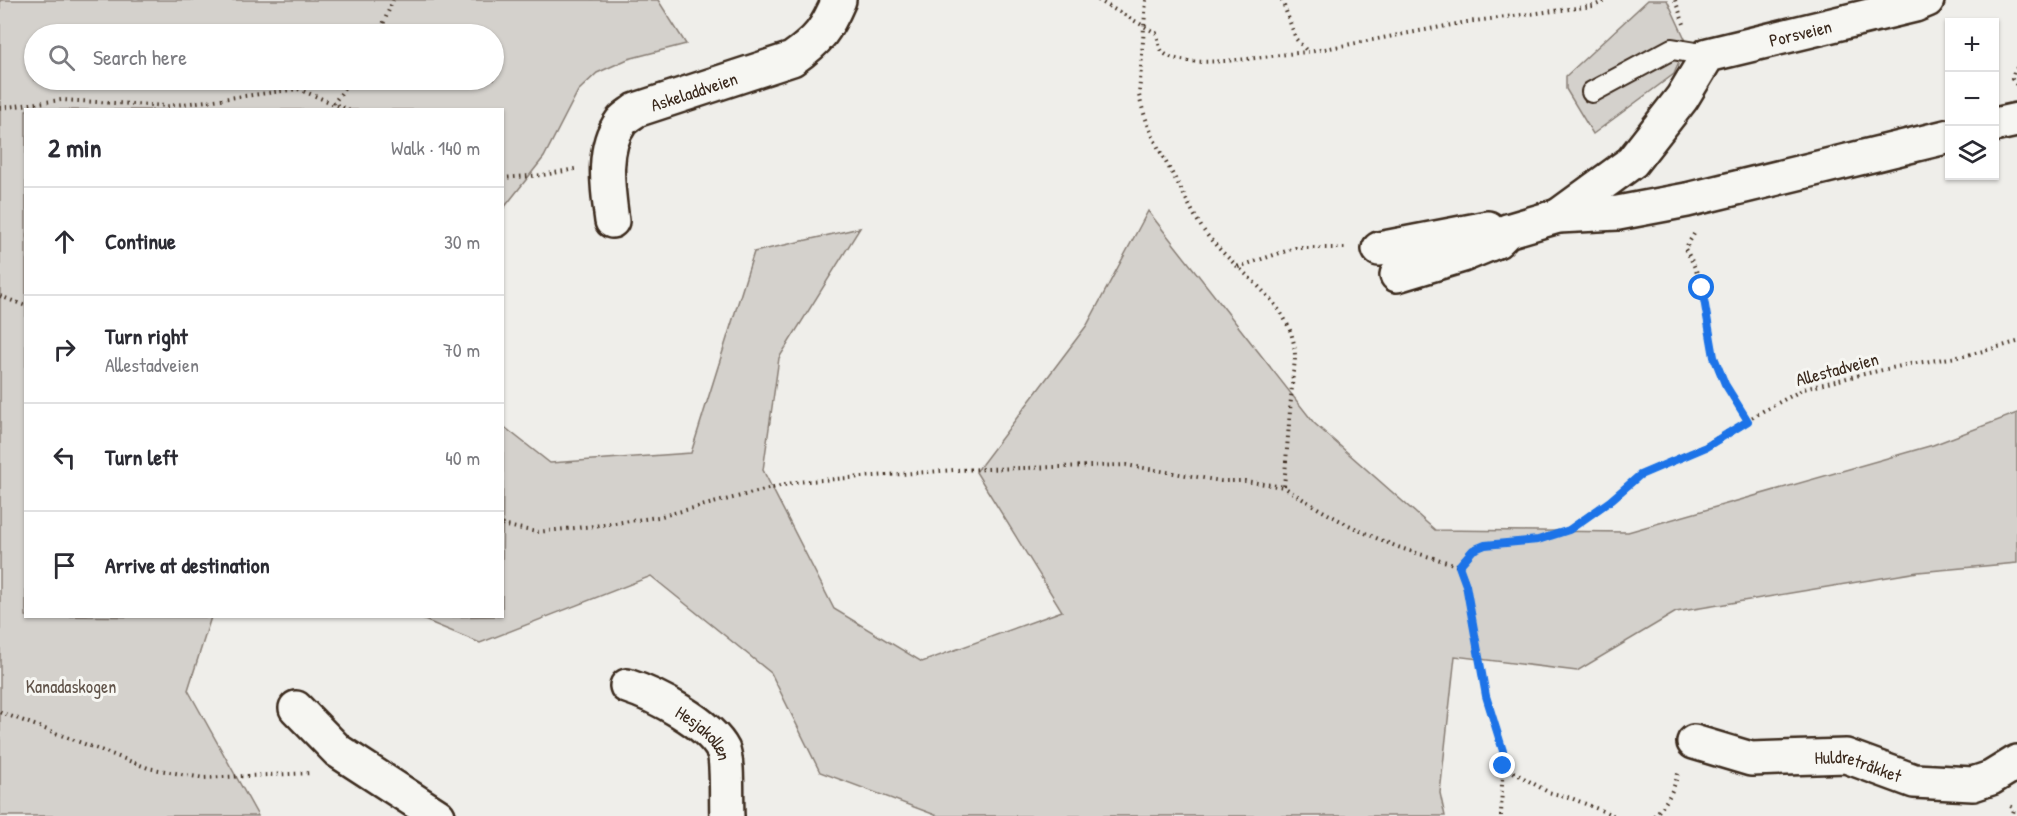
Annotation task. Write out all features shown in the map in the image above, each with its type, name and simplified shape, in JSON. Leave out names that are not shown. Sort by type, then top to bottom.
[{"type":"street","name":"Askeladdveien","points":[[612,221],[608,162],[612,137],[622,121],[636,110],[792,59],[814,44],[831,19],[839,0]]},
{"type":"street","name":"Porsveien","points":[[1708,55],[1915,5],[1927,0]]},
{"type":"street","points":[[1558,216],[1632,162],[1682,99],[1708,55]]},
{"type":"street","points":[[1999,124],[2017,120]]},
{"type":"street","points":[[1388,262],[1495,227],[1507,231],[1558,216],[1618,213],[1687,200],[1945,137]]},
{"type":"street","name":"Hesjakollen","points":[[627,686],[640,690],[694,720],[710,734],[724,752],[727,816]]},
{"type":"street","points":[[296,708],[338,751],[438,816]]},
{"type":"street","name":"Huldretråkket","points":[[1694,742],[1751,759],[1846,756],[1914,781],[1973,784],[1991,778],[2017,762]]},
{"type":"lane","points":[[1592,92],[1672,49],[1708,55]]},
{"type":"path","points":[[383,24],[393,0]]},
{"type":"path","points":[[1098,0],[1156,33],[1162,51],[1172,58],[1206,62],[1264,57],[1288,52],[1309,52],[1467,22],[1593,6],[1608,0]]},
{"type":"path","points":[[1146,0],[1139,78],[1142,109],[1160,151],[1201,226],[1221,252],[1272,299],[1286,322],[1293,346],[1296,360],[1291,389],[1284,487]]},
{"type":"path","points":[[1282,0],[1296,39],[1309,52]]},
{"type":"path","points":[[2017,68],[2012,79],[2017,85]]},
{"type":"path","points":[[0,108],[61,100],[168,106],[290,90]]},
{"type":"path","points":[[300,90],[344,108]]},
{"type":"path","points":[[333,104],[344,90]]},
{"type":"path","points":[[504,178],[543,175],[608,162]]},
{"type":"path","points":[[1238,267],[1295,248],[1388,262]]},
{"type":"path","points":[[1698,275],[1714,357],[1725,384],[1748,421]]},
{"type":"path","points":[[0,296],[24,305]]},
{"type":"path","name":"Allestadveien","points":[[1459,566],[1473,550],[1485,545],[1538,540],[1569,530],[1610,501],[1640,475],[1706,447],[1796,393],[1828,381],[1910,364],[1964,356],[2017,342]]},
{"type":"path","points":[[504,525],[537,532],[594,526],[658,518],[796,482],[954,470],[1126,465],[1221,481],[1245,481],[1284,487],[1343,523],[1398,547],[1459,566],[1466,585],[1486,696],[1503,751],[1501,816]]},
{"type":"path","points":[[0,712],[148,768],[202,778],[368,771]]},
{"type":"path","points":[[1654,816],[1664,806],[1673,791],[1682,762],[1694,742]]},
{"type":"path","points":[[1503,766],[1548,792],[1571,798],[1615,816]]},
{"type":"green space","name":"Kanadaskogen","points":[[0,0],[658,0],[686,44],[628,59],[597,73],[578,91],[544,157],[504,208],[504,108],[24,108],[24,618],[211,618],[188,690],[258,816],[0,816]]},
{"type":"green space","points":[[1648,0],[1667,0],[1687,43],[1674,74],[1593,134],[1566,89],[1566,76]]},
{"type":"green space","points":[[1148,211],[1314,423],[1435,530],[1628,532],[1933,445],[2017,413],[2017,563],[1918,572],[1676,612],[1577,671],[1455,656],[1440,793],[1445,816],[938,816],[820,772],[771,673],[651,576],[480,643],[419,618],[504,618],[504,427],[550,463],[691,453],[754,252],[860,228],[779,358],[763,470],[834,609],[922,662],[1062,611],[976,472],[1087,325]]},
{"type":"route","points":[[1503,766],[1503,751],[1486,696],[1466,585],[1459,566],[1473,550],[1485,545],[1538,540],[1569,530],[1610,501],[1640,475],[1706,447],[1748,421],[1725,384],[1714,357],[1702,288]]}]
